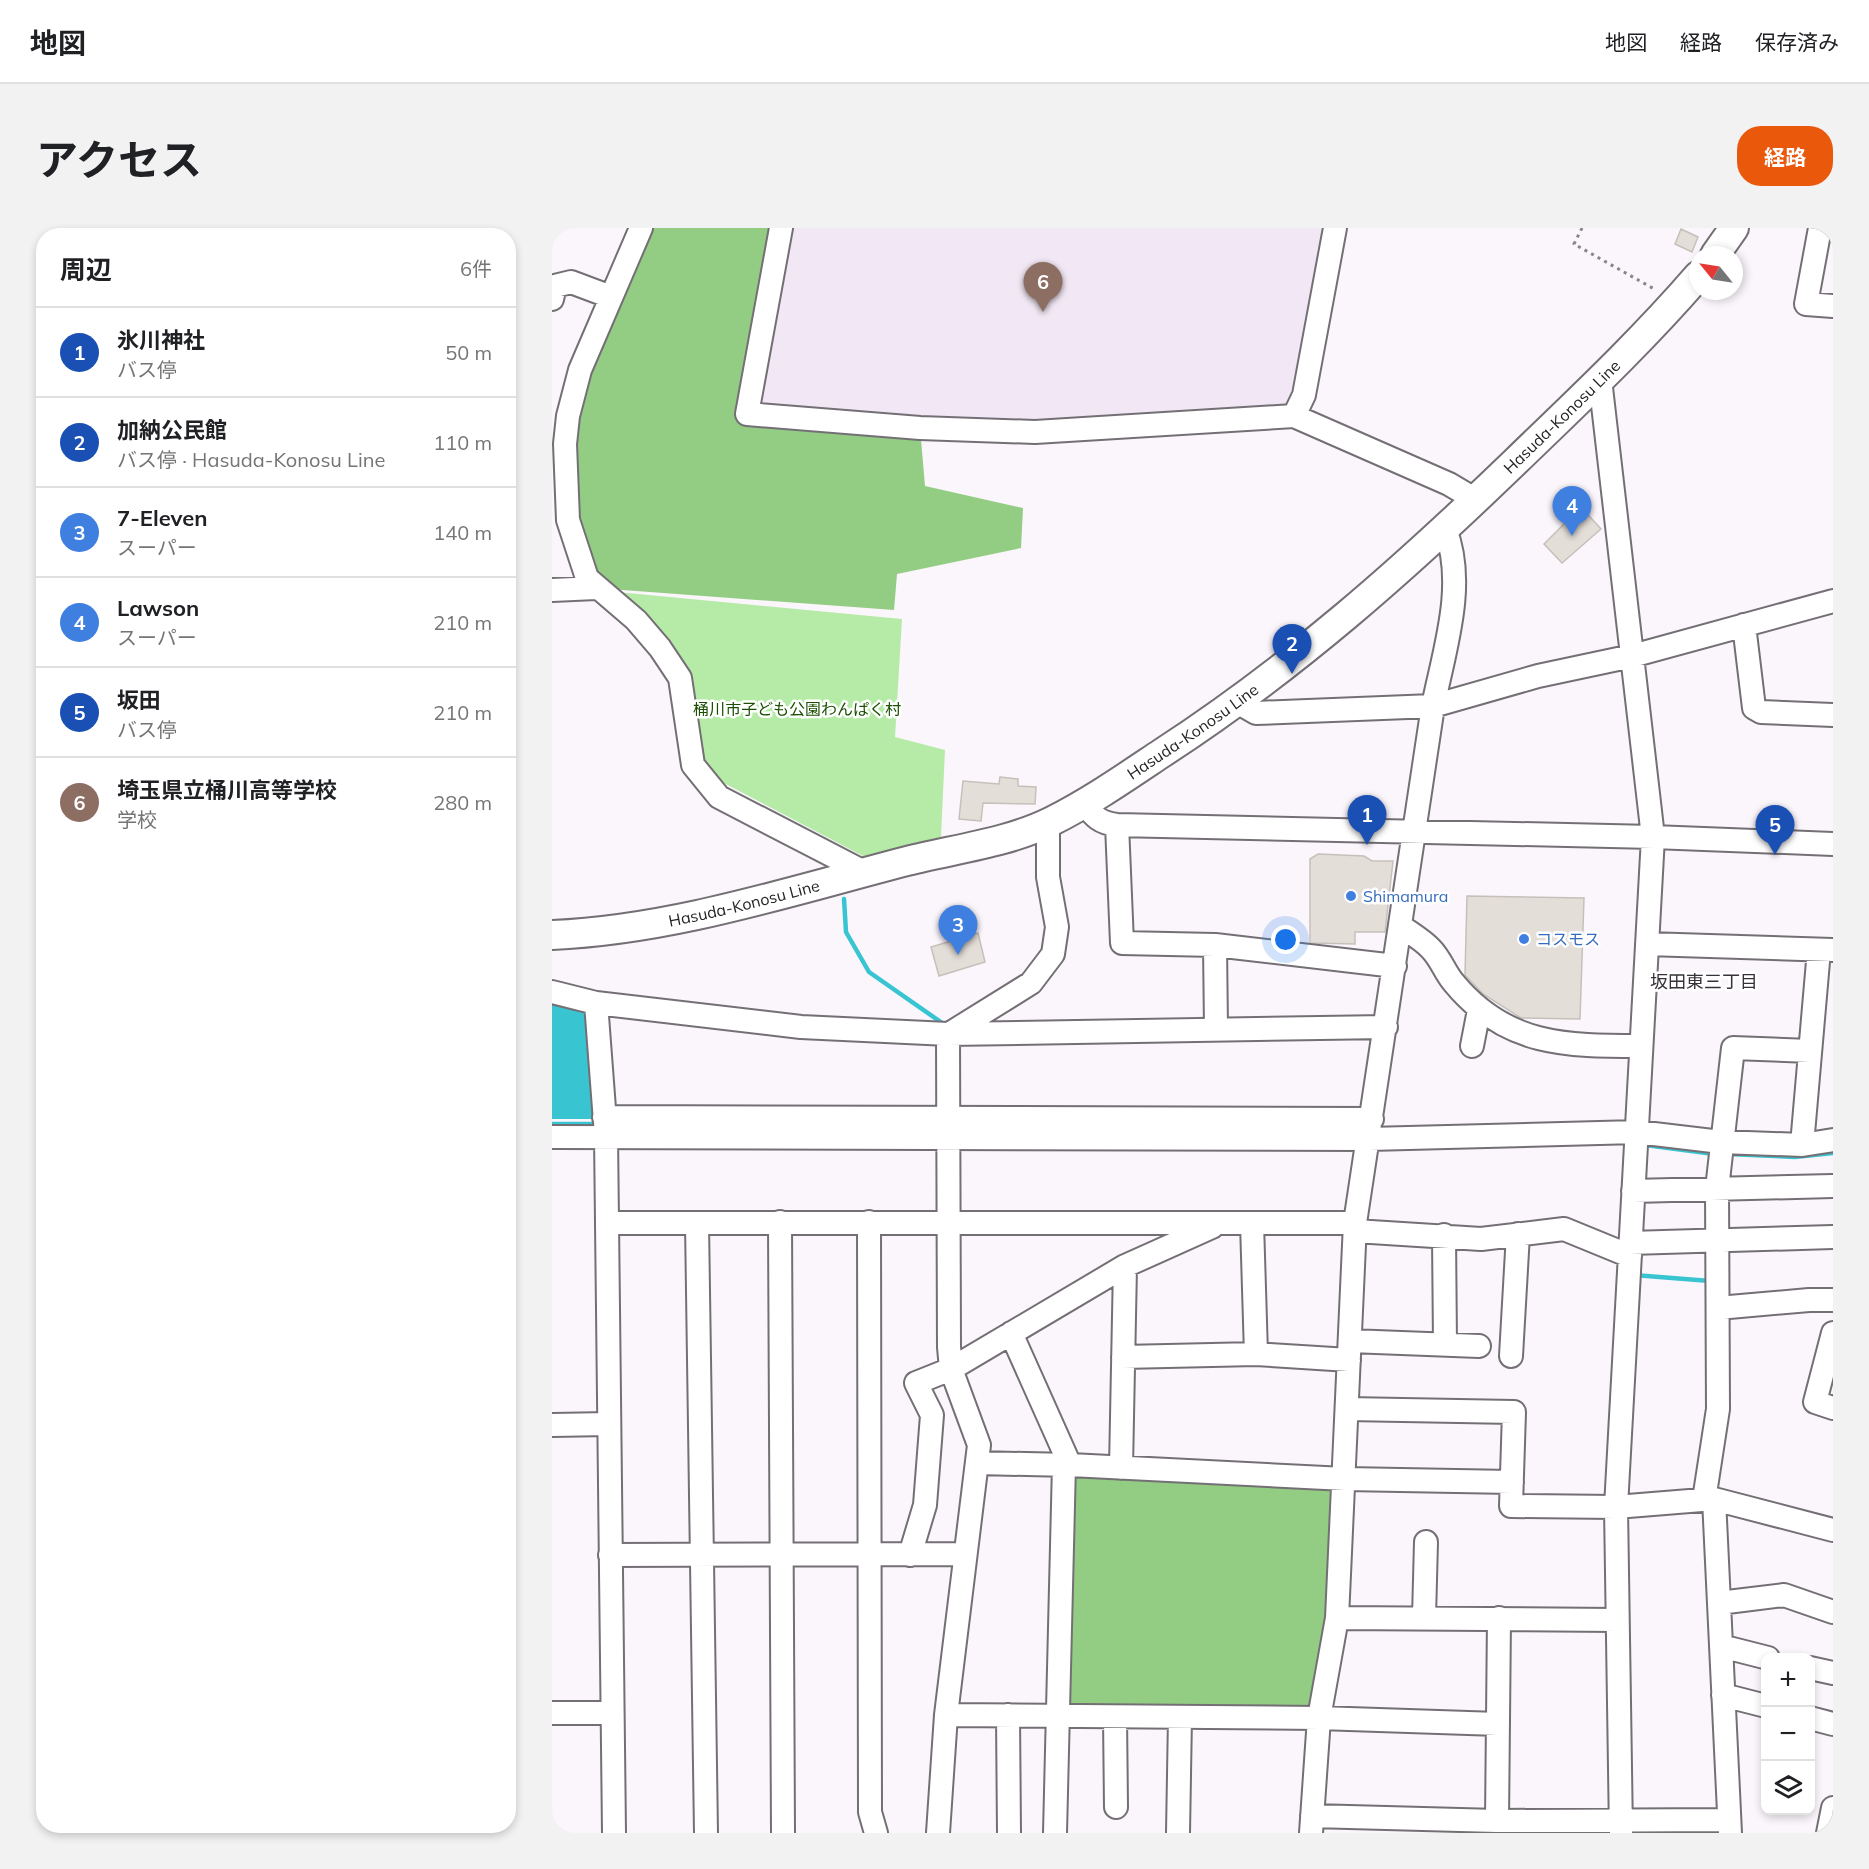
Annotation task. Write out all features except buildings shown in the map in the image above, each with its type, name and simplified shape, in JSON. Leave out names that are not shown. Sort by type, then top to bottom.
[{"type":"main road","points":[[1721,246],[1734,228]]},
{"type":"main road","name":"Hasuda-Konosu Line","points":[[552,935],[663,921],[990,842],[1048,823],[1084,803],[1237,702],[1319,640],[1476,500],[1600,379],[1689,287]]},
{"type":"street","points":[[640,228],[580,370],[565,444],[568,520],[587,579],[636,620],[660,648],[680,678],[693,765],[719,797],[864,872]]},
{"type":"street","points":[[781,228],[747,414],[920,428],[1035,432],[1294,416],[1449,484],[1476,500]]},
{"type":"street","points":[[1294,416],[1304,395],[1335,228]]},
{"type":"street","points":[[1820,228],[1806,303],[1833,306]]},
{"type":"street","points":[[552,299],[555,286],[571,282],[611,297]]},
{"type":"street","points":[[1600,379],[1653,837],[1616,1507],[1620,1827]]},
{"type":"street","points":[[1444,529],[1450,542],[1455,578],[1433,706],[1402,927],[1355,1227],[1337,1618],[1319,1718],[1311,1825],[1497,1821],[1620,1827],[1730,1827],[1719,1603],[1709,1500],[1718,1409],[1717,1189],[1721,1142],[1733,1048],[1810,1051]]},
{"type":"street","points":[[552,591],[596,588]]},
{"type":"street","points":[[1237,702],[1256,713],[1433,706],[1538,676],[1632,656],[1833,601]]},
{"type":"street","points":[[1744,625],[1754,708],[1761,712],[1833,715]]},
{"type":"street","points":[[1084,803],[1093,816],[1104,823],[1117,825],[1653,837],[1833,844]]},
{"type":"street","points":[[948,1034],[1031,983],[1053,954],[1057,927],[1048,877],[1048,823]]},
{"type":"street","points":[[1117,825],[1122,943],[1215,945],[1395,966]]},
{"type":"street","points":[[1402,927],[1431,949],[1453,982],[1479,1010],[1503,1024],[1539,1040],[1579,1046],[1641,1046]]},
{"type":"street","points":[[1647,944],[1826,950],[1810,1051],[1802,1145]]},
{"type":"street","points":[[1215,945],[1215,1028]]},
{"type":"street","points":[[552,992],[596,1003],[801,1027],[948,1034],[1386,1027]]},
{"type":"street","points":[[596,1003],[605,1126],[614,1833]]},
{"type":"street","points":[[1472,1046],[1479,1010]]},
{"type":"street","points":[[938,1833],[946,1715],[979,1445],[951,1369],[948,1034]]},
{"type":"street","points":[[552,1137],[605,1126],[1636,1131],[1721,1142],[1802,1145],[1833,1140]]},
{"type":"street","points":[[1633,1191],[1833,1186]]},
{"type":"street","points":[[607,1223],[948,1221],[1252,1223],[1355,1227],[1481,1239],[1564,1229],[1630,1250],[1718,1239],[1833,1238]]},
{"type":"street","points":[[780,1222],[783,1833]]},
{"type":"street","points":[[869,1222],[870,1812],[876,1833]]},
{"type":"street","points":[[697,1223],[706,1833]]},
{"type":"street","points":[[1252,1223],[1256,1354]]},
{"type":"street","points":[[910,1555],[925,1505],[932,1415],[916,1383],[951,1369],[1125,1266],[1219,1224]]},
{"type":"street","points":[[1511,1356],[1518,1234]]},
{"type":"street","points":[[1444,1235],[1445,1344]]},
{"type":"street","points":[[1120,1468],[1125,1266]]},
{"type":"street","points":[[1718,1308],[1833,1300]]},
{"type":"street","points":[[1011,1333],[1067,1465],[1055,1833]]},
{"type":"street","points":[[1833,1333],[1815,1402],[1833,1408]]},
{"type":"street","points":[[1123,1357],[1256,1354],[1445,1344],[1479,1346]]},
{"type":"street","points":[[1347,1409],[1514,1412],[1512,1506],[1616,1507],[1709,1500],[1833,1530]]},
{"type":"street","points":[[552,1425],[609,1424]]},
{"type":"street","points":[[977,1463],[1067,1465],[1345,1479],[1512,1482]]},
{"type":"street","points":[[1424,1617],[1426,1542]]},
{"type":"street","points":[[610,1555],[965,1554]]},
{"type":"street","points":[[1719,1603],[1784,1594],[1833,1612]]},
{"type":"street","points":[[1337,1618],[1617,1620]]},
{"type":"street","points":[[1497,1821],[1499,1618]]},
{"type":"street","points":[[1721,1646],[1761,1656]]},
{"type":"street","points":[[1815,1669],[1833,1673]]},
{"type":"street","points":[[1723,1695],[1761,1705]]},
{"type":"street","points":[[552,1713],[611,1713]]},
{"type":"street","points":[[946,1715],[1319,1718],[1498,1724]]},
{"type":"street","points":[[1008,1715],[1009,1833]]},
{"type":"street","points":[[1115,1717],[1116,1807]]},
{"type":"street","points":[[1178,1833],[1180,1717]]},
{"type":"street","points":[[1815,1719],[1833,1724]]},
{"type":"street","points":[[1828,1833],[1833,1808]]},
{"type":"path","points":[[1582,228],[1574,244],[1677,301]]},
{"type":"shaded area","points":[[781,228],[1335,228],[1294,416],[1035,432],[747,414]]},
{"type":"green space","points":[[642,228],[781,228],[747,414],[920,428],[925,486],[1023,508],[1021,548],[897,574],[894,610],[596,588],[568,520],[580,370]]},
{"type":"green space","name":"桶川市子ども公園わんぱく村","points":[[617,592],[902,619],[895,737],[945,750],[941,837],[865,857],[720,781],[694,749],[661,632],[637,604]]},
{"type":"green space","points":[[1064,1464],[1345,1479],[1319,1718],[1058,1716]]},
{"type":"water","points":[[552,997],[587,1012],[594,1119],[552,1119]]},
{"type":"waterway","points":[[844,899],[846,932],[869,972],[945,1025]]},
{"type":"waterway","points":[[552,1124],[599,1124]]},
{"type":"waterway","points":[[1644,1141],[1645,1145],[1714,1154]]},
{"type":"waterway","points":[[1728,1154],[1795,1157],[1833,1153]]},
{"type":"waterway","points":[[1634,1275],[1710,1281]]},
{"type":"place","name":"埼玉県立桶川高等学校","points":[[1043,312]]},
{"type":"place","name":"Lawson","points":[[1572,536]]},
{"type":"place","name":"加納公民館","points":[[1292,674]]},
{"type":"place","name":"氷川神社","points":[[1367,845]]},
{"type":"place","name":"坂田","points":[[1775,855]]},
{"type":"place","name":"Shimamura","points":[[1351,896]]},
{"type":"place","name":"コスモス","points":[[1524,939]]},
{"type":"place","name":"7-Eleven","points":[[958,955]]},
{"type":"district","name":"坂田東三丁目","points":[[1704,981]]}]
